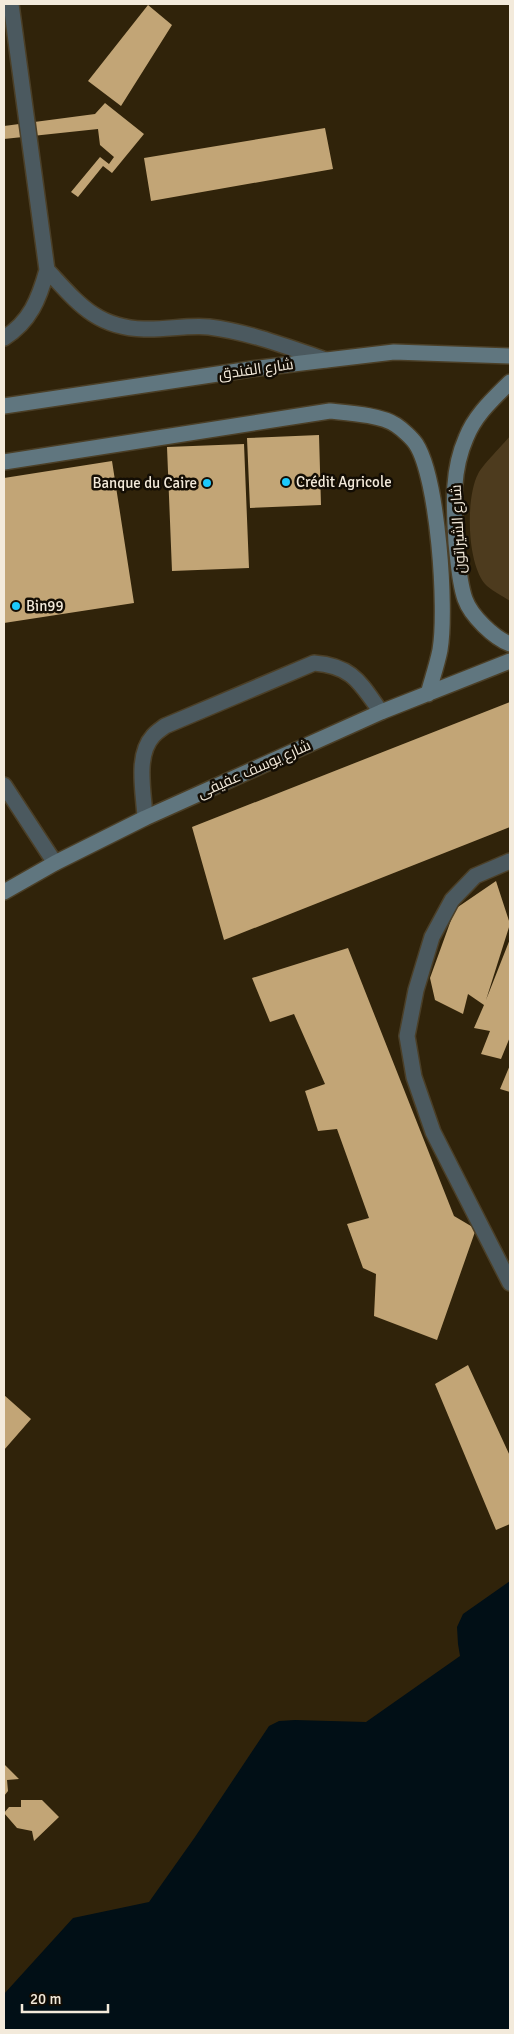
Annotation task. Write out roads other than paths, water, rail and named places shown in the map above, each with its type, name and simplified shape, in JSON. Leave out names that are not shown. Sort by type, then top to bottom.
[{"type":"street","points":[[4,338],[14,332],[27,319],[39,299],[47,270],[11,4]]},
{"type":"street","points":[[47,270],[89,313],[113,325],[143,330],[207,327],[243,333],[326,360]]},
{"type":"street","name":"شارع الفندق","points":[[4,406],[251,369],[394,352],[510,356]]},
{"type":"street","name":"شارع الشيراتون","points":[[510,382],[485,406],[466,437],[456,470],[453,502],[458,564],[466,600],[482,625],[510,644]]},
{"type":"street","name":"شارع الشيراتون","points":[[4,462],[330,411],[361,414],[396,425],[416,443],[431,486],[440,569]]},
{"type":"street","points":[[428,694],[440,649],[442,609],[440,569],[458,564]]},
{"type":"street","name":"شارع يوسف عفيفى","points":[[4,892],[55,863],[145,818],[381,712],[510,661]]},
{"type":"street","points":[[145,818],[142,766],[145,750],[153,736],[165,726],[314,663],[329,664],[343,669],[355,677],[381,712]]},
{"type":"street","points":[[4,785],[55,863]]},
{"type":"street","points":[[510,861],[475,876],[452,900],[432,937],[416,990],[407,1036],[414,1077],[433,1132],[510,1283]]},
{"type":"place","name":"Crédit Agricole","points":[[286,482]]},
{"type":"place","name":"Banque du Caire","points":[[207,483]]},
{"type":"place","name":"Bin99","points":[[16,606]]}]
